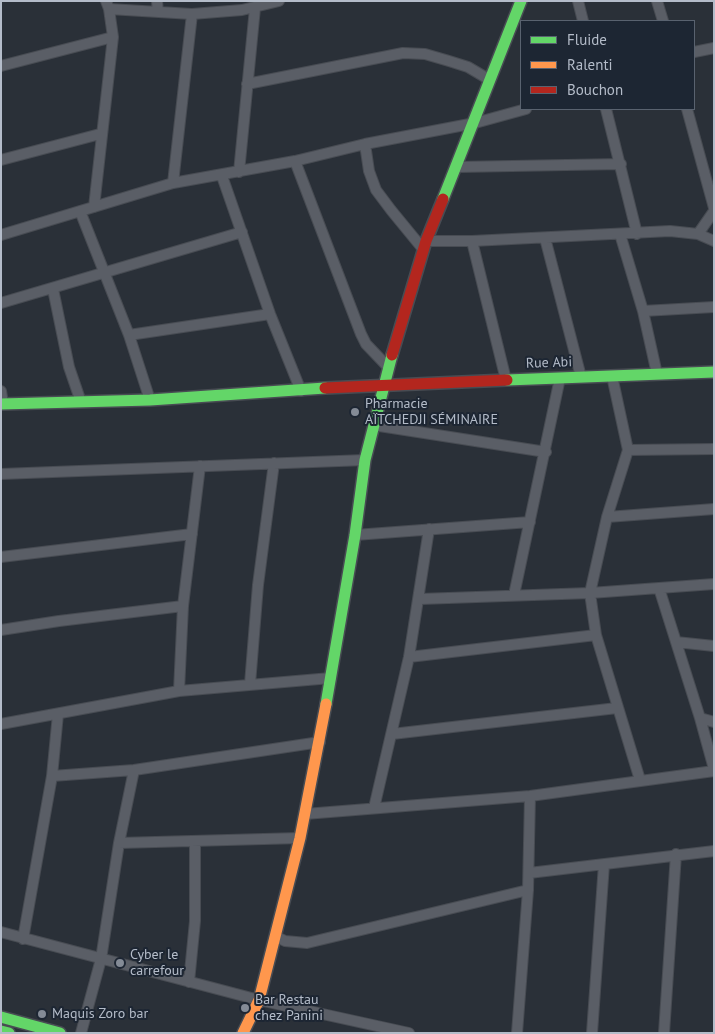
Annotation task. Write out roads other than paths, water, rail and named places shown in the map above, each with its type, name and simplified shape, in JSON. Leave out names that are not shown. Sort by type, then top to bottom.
[{"type":"street","points":[[94,207],[100,134],[113,37],[108,5],[158,6],[192,14],[241,6],[255,8],[279,1]]},
{"type":"street","points":[[243,1033],[259,1000],[277,937],[300,838],[331,678],[355,535],[364,460],[388,367],[424,245],[458,167],[521,1]]},
{"type":"street","points":[[578,1],[583,20]]},
{"type":"street","points":[[657,1],[663,20]]},
{"type":"street","points":[[239,172],[255,8]]},
{"type":"street","points":[[173,184],[192,14]]},
{"type":"street","points":[[1,66],[113,37]]},
{"type":"street","points":[[695,52],[714,48]]},
{"type":"street","points":[[247,84],[402,53],[425,54],[449,61],[468,68],[490,80]]},
{"type":"street","points":[[1,235],[173,184],[222,176],[366,144],[475,123],[522,110]]},
{"type":"street","points":[[606,110],[637,234]]},
{"type":"street","points":[[687,110],[714,210],[698,234]]},
{"type":"street","points":[[1,160],[100,134]]},
{"type":"street","points":[[366,144],[369,171],[376,190],[390,210],[424,245]]},
{"type":"street","points":[[294,161],[361,334],[366,344],[388,367]]},
{"type":"street","points":[[458,167],[621,164]]},
{"type":"street","points":[[222,176],[270,314],[302,391]]},
{"type":"street","points":[[80,211],[129,335],[150,400]]},
{"type":"street","points":[[1,303],[242,232]]},
{"type":"street","points":[[424,245],[670,232],[698,234],[714,242]]},
{"type":"street","points":[[620,234],[642,311],[657,374]]},
{"type":"street","points":[[545,238],[580,377]]},
{"type":"street","points":[[472,241],[506,380]]},
{"type":"street","points":[[53,289],[69,367],[81,402]]},
{"type":"street","points":[[642,311],[714,307]]},
{"type":"street","points":[[129,335],[270,314]]},
{"type":"street","name":"Rue Abi","points":[[2,404],[150,400],[384,384],[714,372]]},
{"type":"street","points":[[612,376],[628,450],[607,517],[590,593],[596,636],[640,780]]},
{"type":"street","points":[[514,595],[546,452],[560,378]]},
{"type":"street","points":[[1,391],[2,404]]},
{"type":"street","points":[[373,425],[546,452]]},
{"type":"street","points":[[628,450],[714,448]]},
{"type":"street","points":[[1,474],[364,460]]},
{"type":"street","points":[[250,684],[258,585],[274,463]]},
{"type":"street","points":[[179,691],[183,606],[200,466]]},
{"type":"street","points":[[607,517],[714,510]]},
{"type":"street","points":[[355,535],[530,522]]},
{"type":"street","points":[[374,808],[410,657],[429,529]]},
{"type":"street","points":[[1,557],[192,534]]},
{"type":"street","points":[[420,599],[590,593],[714,584]]},
{"type":"street","points":[[305,814],[530,796],[714,770],[700,718],[659,588]]},
{"type":"street","points":[[1,630],[58,620],[183,606]]},
{"type":"street","points":[[410,657],[596,636]]},
{"type":"street","points":[[676,642],[714,646]]},
{"type":"street","points":[[1,724],[179,691],[331,678]]},
{"type":"street","points":[[392,734],[617,708]]},
{"type":"street","points":[[23,939],[52,776],[58,714]]},
{"type":"street","points":[[700,718],[714,722]]},
{"type":"street","points":[[52,776],[134,770],[320,742]]},
{"type":"street","points":[[81,1033],[101,959],[119,843],[134,770]]},
{"type":"street","points":[[517,1033],[528,890],[530,796]]},
{"type":"street","points":[[119,843],[300,838]]},
{"type":"street","points":[[189,982],[195,921],[195,841]]},
{"type":"street","points":[[528,873],[714,850]]},
{"type":"street","points":[[664,1033],[676,854]]},
{"type":"street","points":[[592,1033],[604,864]]},
{"type":"street","points":[[277,937],[285,942],[307,943],[528,890]]},
{"type":"street","points":[[1,932],[259,1000],[408,1033]]},
{"type":"street","points":[[1,1017],[60,1033]]},
{"type":"street","points":[[1,1031],[9,1033]]},
{"type":"place","name":"Pharmacie AÏTCHEDJI SÉMINAIRE","points":[[355,412]]},
{"type":"place","name":"Cyber le carrefour","points":[[120,963]]},
{"type":"place","name":"Bar Restau chez Panini","points":[[245,1008]]},
{"type":"place","name":"Maquis Zoro bar","points":[[42,1014]]}]
